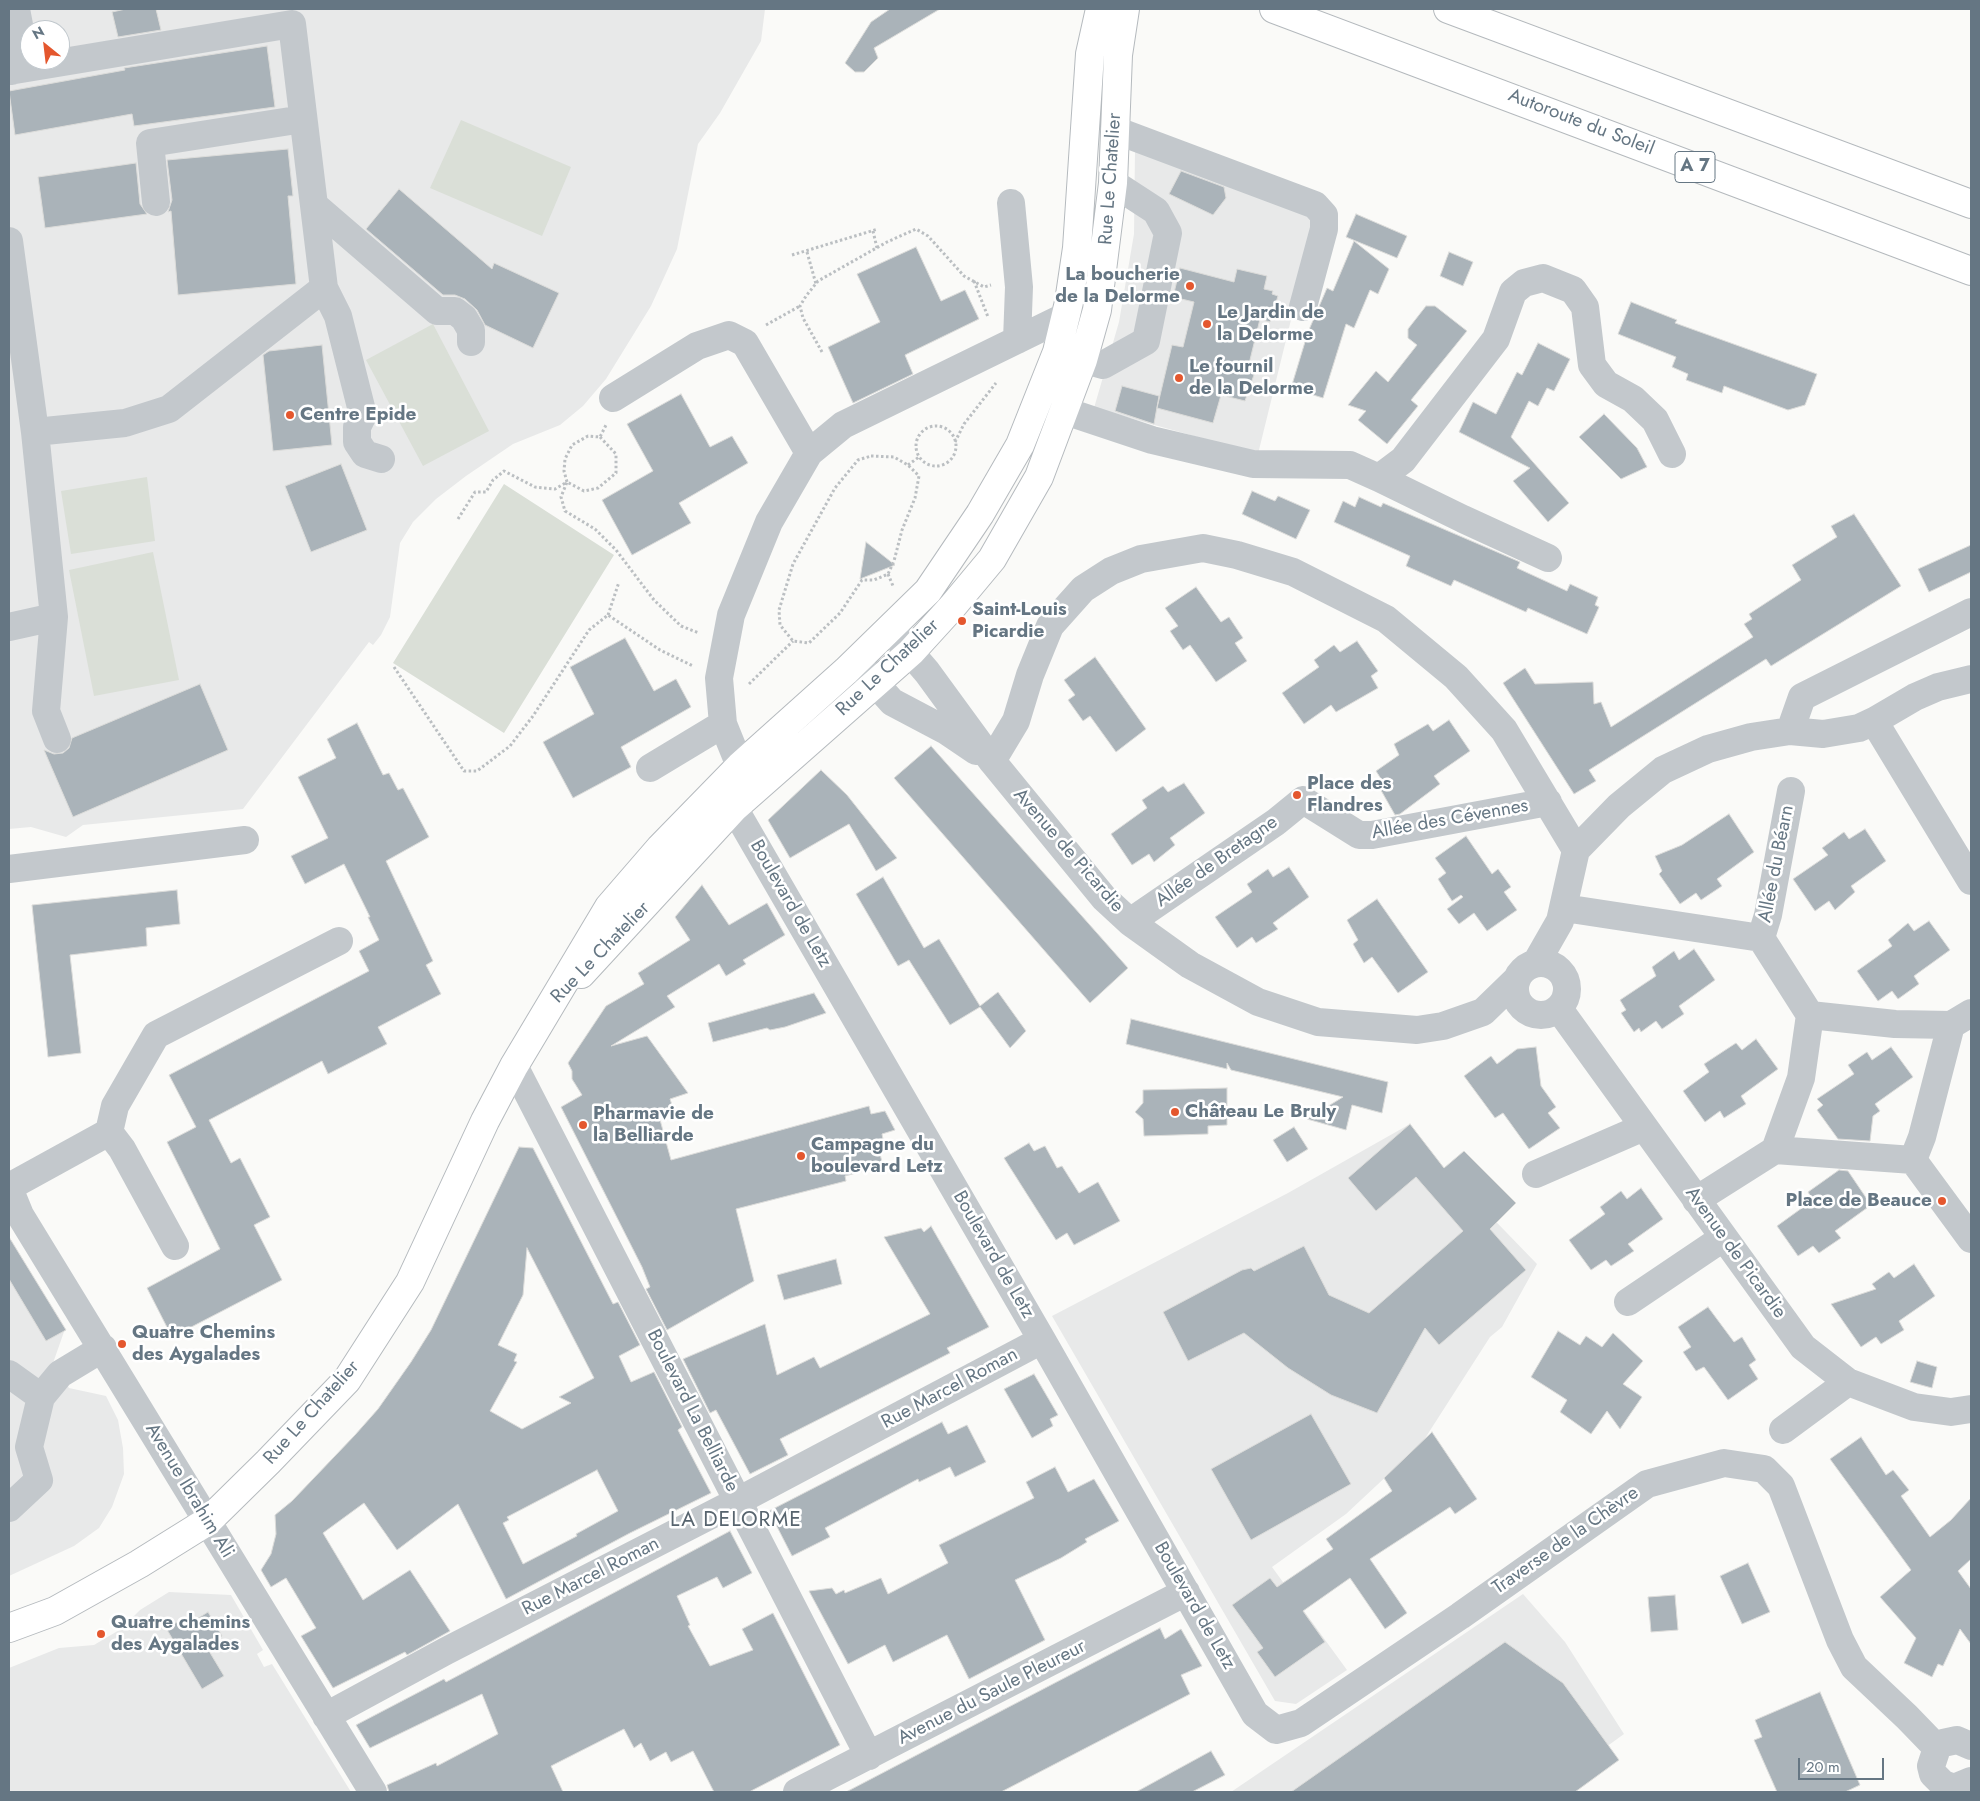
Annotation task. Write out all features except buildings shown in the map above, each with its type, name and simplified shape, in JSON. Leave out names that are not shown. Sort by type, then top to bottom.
[{"type":"main road","name":"Rue Le Chatelier","points":[[9,1628],[55,1611],[139,1564],[208,1522],[347,1380],[410,1282],[481,1130],[514,1066],[545,1011],[609,907],[660,848],[740,766],[856,662],[928,591],[980,514],[1020,445],[1057,352],[1066,316],[1077,248],[1090,54],[1100,9]]},
{"type":"main road","name":"Rue Le Chatelier","points":[[545,1011],[629,924],[734,808],[815,734],[910,652],[952,607],[992,559],[1039,477],[1065,412],[1083,360],[1097,310],[1113,182],[1118,55],[1125,9]]},
{"type":"main road","name":"Autoroute du Soleil","points":[[1274,9],[1971,271]]},
{"type":"main road","points":[[1448,9],[1971,204]]},
{"type":"street","points":[[16,9],[20,30],[10,71],[292,24],[324,288],[338,316],[362,415],[357,427],[358,442],[365,454],[381,460]]},
{"type":"street","points":[[156,202],[150,142],[303,119]]},
{"type":"street","points":[[1115,130],[1315,205],[1324,215],[1324,228],[1303,307]]},
{"type":"street","points":[[1057,352],[1103,365],[1146,341],[1168,233],[1156,212],[1113,182]]},
{"type":"street","points":[[1009,344],[1018,278],[1011,203]]},
{"type":"street","points":[[314,205],[437,311],[455,311],[464,318],[471,330],[471,342]]},
{"type":"street","points":[[9,241],[35,432],[54,617],[46,711],[57,739]]},
{"type":"street","points":[[1379,478],[1403,460],[1496,339],[1513,292],[1524,283],[1543,278],[1573,290],[1585,306],[1592,365],[1606,384],[1633,399],[1655,420],[1672,454]]},
{"type":"street","points":[[35,432],[125,423],[169,409],[324,288]]},
{"type":"street","points":[[734,808],[740,766],[722,717],[719,678],[731,615],[769,522],[809,453],[843,425],[1066,316]]},
{"type":"street","points":[[613,398],[697,346],[729,335],[745,342],[809,453]]},
{"type":"street","points":[[1037,402],[1152,440],[1253,464],[1350,465],[1463,520],[1548,558]]},
{"type":"street","points":[[992,761],[1016,721],[1030,675],[1050,626],[1083,589],[1111,571],[1141,559],[1203,548],[1237,555],[1293,572],[1386,619],[1456,677],[1504,730],[1576,850]]},
{"type":"street","points":[[1790,731],[1802,697],[1971,612]]},
{"type":"street","points":[[9,627],[54,617]]},
{"type":"street","name":"Avenue de Picardie","points":[[890,629],[910,652],[992,761],[1104,898],[1130,922],[1190,965],[1258,1002],[1318,1022],[1417,1030],[1443,1026],[1483,1012],[1532,1014]]},
{"type":"street","name":"Avenue de Picardie","points":[[856,662],[892,702],[945,730],[992,761]]},
{"type":"street","points":[[1562,914],[1536,962],[1524,969],[1516,980],[1515,994],[1521,1007],[1532,1014],[1546,1015],[1559,1009],[1567,997],[1568,984],[1562,971],[1562,914],[1576,850],[1619,806],[1663,770],[1708,749],[1751,737],[1790,731],[1823,734],[1859,728],[1915,697],[1938,687],[1971,679]]},
{"type":"street","points":[[650,768],[722,717]]},
{"type":"street","points":[[1874,721],[1971,881]]},
{"type":"street","name":"Allée du Béarn","points":[[1761,938],[1768,915],[1791,791]]},
{"type":"street","name":"Allée des Cévennes","points":[[1303,800],[1359,836],[1372,836],[1548,802]]},
{"type":"street","name":"Allée de Bretagne","points":[[1130,922],[1276,822],[1303,800]]},
{"type":"street","name":"Boulevard de Letz","points":[[734,808],[1042,1340],[1255,1714]]},
{"type":"street","points":[[9,869],[245,840]]},
{"type":"street","points":[[1562,914],[1761,938],[1810,1015],[1801,1078],[1775,1150]]},
{"type":"street","points":[[9,1188],[109,1132],[115,1106],[156,1035],[339,941]]},
{"type":"street","points":[[1536,962],[1550,964],[1562,971]]},
{"type":"street","name":"Avenue de Picardie","points":[[1483,1012],[1516,980]]},
{"type":"street","name":"Avenue de Picardie","points":[[1559,1009],[1803,1348],[1848,1382],[1914,1407],[1951,1412],[1971,1409]]},
{"type":"street","points":[[1810,1015],[1895,1024],[1961,1019],[1922,1137],[1912,1160]]},
{"type":"street","name":"Boulevard La Belliarde","points":[[514,1066],[869,1756]]},
{"type":"street","points":[[1536,1174],[1644,1128]]},
{"type":"street","points":[[109,1132],[122,1149],[175,1246]]},
{"type":"street","points":[[1696,1200],[1775,1150],[1912,1160],[1971,1239]]},
{"type":"street","name":"Avenue Ibrahim Ali","points":[[9,1188],[20,1215],[373,1792]]},
{"type":"street","points":[[1628,1302],[1723,1238]]},
{"type":"street","name":"Rue Marcel Roman","points":[[326,1716],[446,1651],[738,1501],[1042,1340]]},
{"type":"street","points":[[9,1508],[39,1480],[29,1447],[41,1397],[60,1374],[103,1348]]},
{"type":"street","points":[[9,1374],[41,1397]]},
{"type":"street","points":[[1783,1430],[1848,1382]]},
{"type":"street","name":"Traverse de la Chèvre","points":[[1255,1714],[1276,1730],[1301,1723],[1460,1616],[1647,1484],[1724,1463],[1764,1469],[1781,1486],[1840,1640],[1854,1667],[1907,1717],[1936,1748]]},
{"type":"street","name":"Avenue du Saule Pleureur","points":[[797,1792],[1186,1592]]},
{"type":"street","points":[[1970,1744],[1949,1740],[1936,1748],[1931,1766],[1937,1779],[1943,1784],[1954,1788],[1971,1781]]},
{"type":"path","points":[[745,342],[756,330],[800,306],[816,284],[877,248],[916,229],[928,236],[964,276],[984,286],[1018,278]]},
{"type":"path","points":[[792,255],[878,230]]},
{"type":"path","points":[[873,231],[877,248]]},
{"type":"path","points":[[807,252],[816,284]]},
{"type":"path","points":[[800,306],[803,318],[822,352]]},
{"type":"path","points":[[955,442],[948,431],[936,426],[923,430],[916,441],[916,448],[919,457],[932,466],[945,464],[954,454],[955,442],[964,424],[998,380],[1009,344]]},
{"type":"path","points":[[600,437],[608,420],[613,398]]},
{"type":"path","points":[[567,482],[584,491],[598,488],[616,472],[616,454],[600,437],[588,436],[572,446],[565,459],[564,471],[567,482],[561,497],[565,511],[595,528],[616,550],[654,600],[681,626],[726,644]]},
{"type":"path","points":[[871,456],[894,458],[908,465],[919,476],[915,498],[888,574],[874,580],[862,580],[840,613],[809,643],[793,641],[780,625],[779,610],[793,564],[835,488],[858,460],[871,456]]},
{"type":"path","points":[[908,465],[919,457]]},
{"type":"path","points":[[458,519],[475,492],[486,492],[492,480],[504,471],[535,487],[555,489],[567,482]]},
{"type":"path","points":[[394,667],[464,771],[477,771],[510,746],[533,716],[589,630],[608,615],[619,582]]},
{"type":"path","points":[[608,615],[660,650],[719,678]]},
{"type":"path","points":[[722,717],[793,641]]},
{"type":"shaded area","name":"Centre Epide","points":[[9,9],[765,9],[761,41],[720,113],[698,144],[677,249],[651,306],[606,379],[583,406],[560,425],[513,444],[436,499],[413,522],[400,543],[390,617],[381,635],[373,645],[369,642],[243,809],[83,825],[66,837],[31,827],[9,829]]},
{"type":"shaded area","points":[[461,120],[571,167],[542,236],[430,188]]},
{"type":"shaded area","points":[[1135,151],[1316,218],[1258,454],[1094,408],[1119,322],[1134,234]]},
{"type":"shaded area","points":[[433,324],[489,431],[423,466],[366,360]]},
{"type":"shaded area","points":[[147,477],[155,541],[71,554],[61,491]]},
{"type":"shaded area","points":[[504,484],[614,555],[504,733],[393,663]]},
{"type":"shaded area","points":[[153,552],[179,680],[94,696],[69,570]]},
{"type":"shaded area","points":[[1410,1124],[1442,1166],[1537,1264],[1502,1327],[1490,1337],[1422,1443],[1346,1514],[1272,1567],[1347,1670],[1296,1704],[1275,1701],[1052,1316],[1288,1193]]},
{"type":"shaded area","points":[[9,1237],[65,1329],[53,1363],[69,1388],[106,1396],[118,1420],[123,1448],[124,1474],[112,1507],[99,1528],[74,1546],[9,1576]]},
{"type":"shaded area","points":[[169,1592],[231,1595],[263,1650],[257,1654],[264,1667],[272,1664],[351,1792],[9,1792],[9,1668],[59,1648],[94,1645],[121,1629],[140,1610]]},
{"type":"shaded area","points":[[1523,1594],[1565,1642],[1624,1734],[1544,1792],[1231,1792]]},
{"type":"place","name":"La boucherie de la Delorme","points":[[1190,286]]},
{"type":"place","name":"Le Jardin de la Delorme","points":[[1207,324]]},
{"type":"place","name":"Le fournil de la Delorme","points":[[1179,378]]},
{"type":"place","name":"Centre Epide","points":[[290,415]]},
{"type":"place","name":"Saint-Louis Picardie","points":[[962,621]]},
{"type":"place","name":"Place des Flandres","points":[[1297,795]]},
{"type":"place","name":"Château Le Bruly","points":[[1175,1112]]},
{"type":"place","name":"Pharmavie de la Belliarde","points":[[583,1125]]},
{"type":"place","name":"Campagne du boulevard Letz","points":[[801,1156]]},
{"type":"place","name":"Place de Beauce","points":[[1942,1201]]},
{"type":"place","name":"Quatre Chemins des Aygalades","points":[[122,1344]]},
{"type":"place","name":"Quatre chemins des Aygalades","points":[[101,1634]]},
{"type":"district","name":"LA DELORME","points":[[736,1521]]}]
